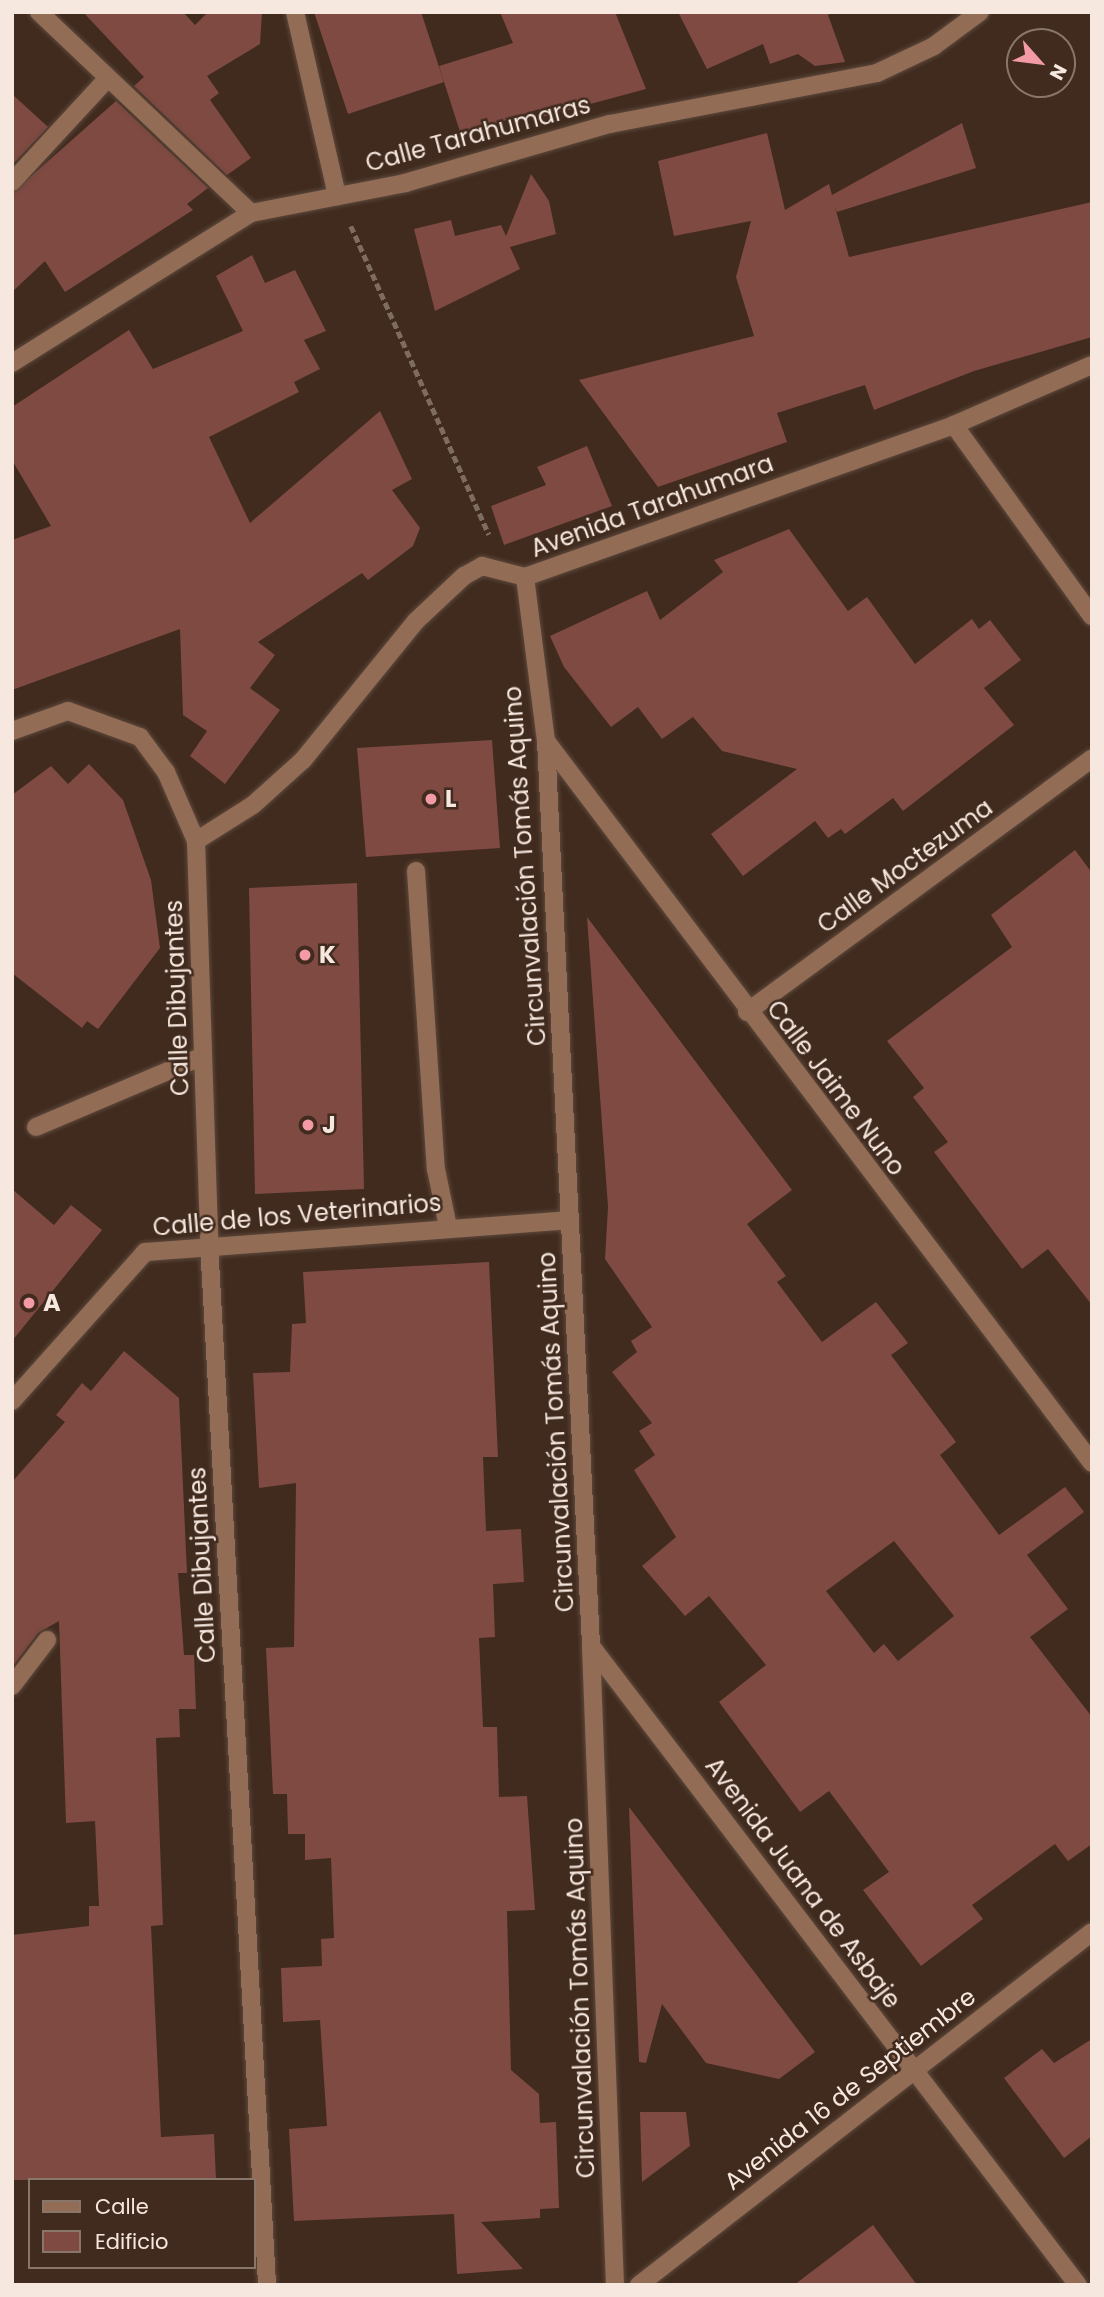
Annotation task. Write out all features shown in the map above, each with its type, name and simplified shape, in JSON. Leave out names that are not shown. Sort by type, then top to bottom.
[{"type":"street","points":[[39,12],[251,213]]},
{"type":"street","points":[[295,12],[337,196]]},
{"type":"street","name":"Calle Tarahumaras","points":[[12,363],[251,213],[405,183],[610,124],[877,73],[933,46],[980,12]]},
{"type":"street","points":[[12,182],[107,79]]},
{"type":"street","name":"Avenida Tarahumara","points":[[196,841],[253,805],[303,760],[416,621],[464,576],[482,566],[503,567],[525,578],[954,425],[1092,365]]},
{"type":"street","points":[[954,425],[1092,616]]},
{"type":"street","name":"Circunvalación Tomás Aquino","points":[[525,578],[545,741],[591,1646],[615,2285]]},
{"type":"street","points":[[12,731],[68,711],[140,737],[166,772],[196,841]]},
{"type":"street","name":"Calle Jaime Nuno","points":[[545,741],[747,1012],[1092,1463]]},
{"type":"street","name":"Calle Moctezuma","points":[[747,1012],[1092,759]]},
{"type":"street","name":"Calle Dibujantes","points":[[196,841],[209,1243],[267,2285]]},
{"type":"street","points":[[416,870],[436,1169],[448,1227]]},
{"type":"street","points":[[36,1128],[203,1056]]},
{"type":"street","name":"Calle de los Veterinarios","points":[[12,1401],[135,1256],[209,1243],[569,1220]]},
{"type":"street","points":[[12,1686],[47,1640]]},
{"type":"street","name":"Avenida Juana de Asbaje","points":[[591,1646],[1078,2285]]},
{"type":"street","name":"Avenida 16 de Septiembre","points":[[639,2285],[1092,1932]]},
{"type":"path","points":[[337,196],[503,567]]},
{"type":"building","points":[[83,12],[183,12],[195,25],[208,12],[262,12],[260,44],[207,76],[219,93],[210,100],[251,158],[227,175],[134,86],[144,77]]},
{"type":"building","points":[[314,12],[421,12],[444,82],[348,114]]},
{"type":"building","points":[[500,12],[615,12],[646,89],[542,117],[539,109],[461,135],[439,66],[513,43]]},
{"type":"building","points":[[678,12],[834,12],[828,15],[845,62],[815,66],[798,54],[770,64],[763,44],[707,69]]},
{"type":"building","points":[[12,94],[48,127],[12,165]]},
{"type":"building","points":[[116,101],[208,188],[187,204],[193,210],[65,292],[45,261],[12,292],[12,193]]},
{"type":"building","points":[[962,123],[976,168],[837,212],[835,207],[849,257],[1092,202],[1092,337],[974,371],[874,410],[865,385],[777,413],[787,442],[658,487],[579,380],[754,336],[736,277],[751,221],[674,236],[658,161],[767,133],[785,210],[829,184],[832,195]]},
{"type":"building","points":[[531,174],[549,201],[556,234],[510,247],[520,269],[435,311],[414,229],[451,220],[455,236],[501,225],[506,236]]},
{"type":"building","points":[[252,255],[265,283],[295,270],[326,331],[304,340],[320,369],[294,382],[299,392],[209,437],[250,523],[380,411],[412,479],[392,490],[420,528],[413,546],[368,580],[362,573],[258,642],[275,655],[250,688],[280,710],[225,784],[190,756],[207,731],[183,715],[180,629],[12,690],[12,540],[51,526],[12,460],[12,407],[129,330],[153,369],[243,331],[216,276]]},
{"type":"building","points":[[587,446],[612,506],[504,545],[491,506],[546,485],[537,467]]},
{"type":"building","points":[[789,529],[848,611],[867,597],[915,664],[972,619],[979,629],[990,620],[1021,660],[984,688],[1014,725],[903,811],[893,798],[845,834],[841,829],[828,838],[815,821],[743,876],[711,834],[797,769],[722,751],[693,717],[662,739],[638,707],[611,727],[564,667],[550,636],[647,591],[660,620],[723,572],[714,560]]},
{"type":"building","name":"L","points":[[492,740],[500,848],[366,857],[357,748]]},
{"type":"building","points":[[89,764],[123,800],[151,880],[160,948],[98,1029],[87,1021],[82,1028],[12,973],[12,795],[51,766],[68,784]]},
{"type":"building","points":[[1075,850],[1092,873],[1092,1305],[1048,1249],[1022,1269],[934,1152],[948,1142],[913,1097],[924,1088],[887,1041],[1012,947],[991,915]]},
{"type":"building","points":[[357,883],[364,1189],[255,1194],[249,888]]},
{"type":"building","points":[[587,917],[792,1190],[747,1224],[786,1276],[777,1282],[822,1342],[876,1302],[908,1343],[891,1355],[956,1442],[940,1455],[999,1535],[1065,1487],[1084,1512],[1027,1555],[1068,1609],[1030,1637],[1092,1717],[1092,1844],[1068,1861],[1055,1844],[972,1905],[983,1919],[921,1966],[863,1890],[889,1872],[829,1791],[800,1812],[719,1702],[766,1665],[709,1596],[685,1616],[642,1566],[676,1537],[634,1470],[655,1455],[639,1431],[652,1423],[612,1372],[637,1352],[631,1341],[652,1327],[605,1259],[608,1207]],"holes":[[[894,1541],[954,1616],[898,1661],[884,1644],[874,1653],[826,1591]]]},
{"type":"building","name":"A","points":[[12,1189],[54,1225],[71,1205],[102,1230],[12,1341]]},
{"type":"building","points":[[489,1262],[498,1457],[483,1457],[486,1531],[521,1529],[524,1582],[493,1584],[495,1637],[479,1638],[483,1727],[497,1727],[499,1797],[527,1796],[535,1910],[507,1911],[511,2070],[539,2094],[540,2123],[556,2122],[559,2208],[540,2209],[540,2218],[481,2222],[523,2269],[457,2274],[454,2214],[294,2221],[289,2129],[327,2126],[320,2020],[283,2022],[281,1968],[322,1966],[321,1939],[334,1938],[331,1858],[305,1860],[305,1834],[288,1834],[287,1794],[273,1794],[266,1648],[294,1647],[296,1483],[259,1488],[253,1373],[290,1372],[292,1324],[306,1323],[303,1272]]},
{"type":"building","points":[[124,1351],[179,1398],[187,1573],[178,1573],[184,1655],[194,1655],[196,1709],[179,1709],[180,1737],[156,1738],[163,1925],[151,1926],[161,2137],[214,2134],[216,2178],[12,2180],[12,1935],[89,1926],[89,1906],[99,1906],[95,1821],[66,1823],[59,1621],[38,1633],[12,1667],[12,1482],[65,1422],[56,1415],[82,1383],[91,1391]]},
{"type":"building","points":[[629,1807],[815,2052],[779,2079],[706,2063],[662,2004],[646,2063],[639,2062]]},
{"type":"building","points":[[1092,2039],[1092,2136],[1064,2158],[1004,2078],[1042,2049],[1054,2063]]},
{"type":"building","points":[[640,2112],[686,2112],[690,2146],[642,2182]]},
{"type":"building","points":[[873,2225],[917,2285],[794,2285]]},
{"type":"place","name":"L","points":[[431,799]]},
{"type":"place","name":"K","points":[[305,955]]},
{"type":"place","name":"J","points":[[308,1125]]},
{"type":"place","name":"A","points":[[29,1303]]}]
